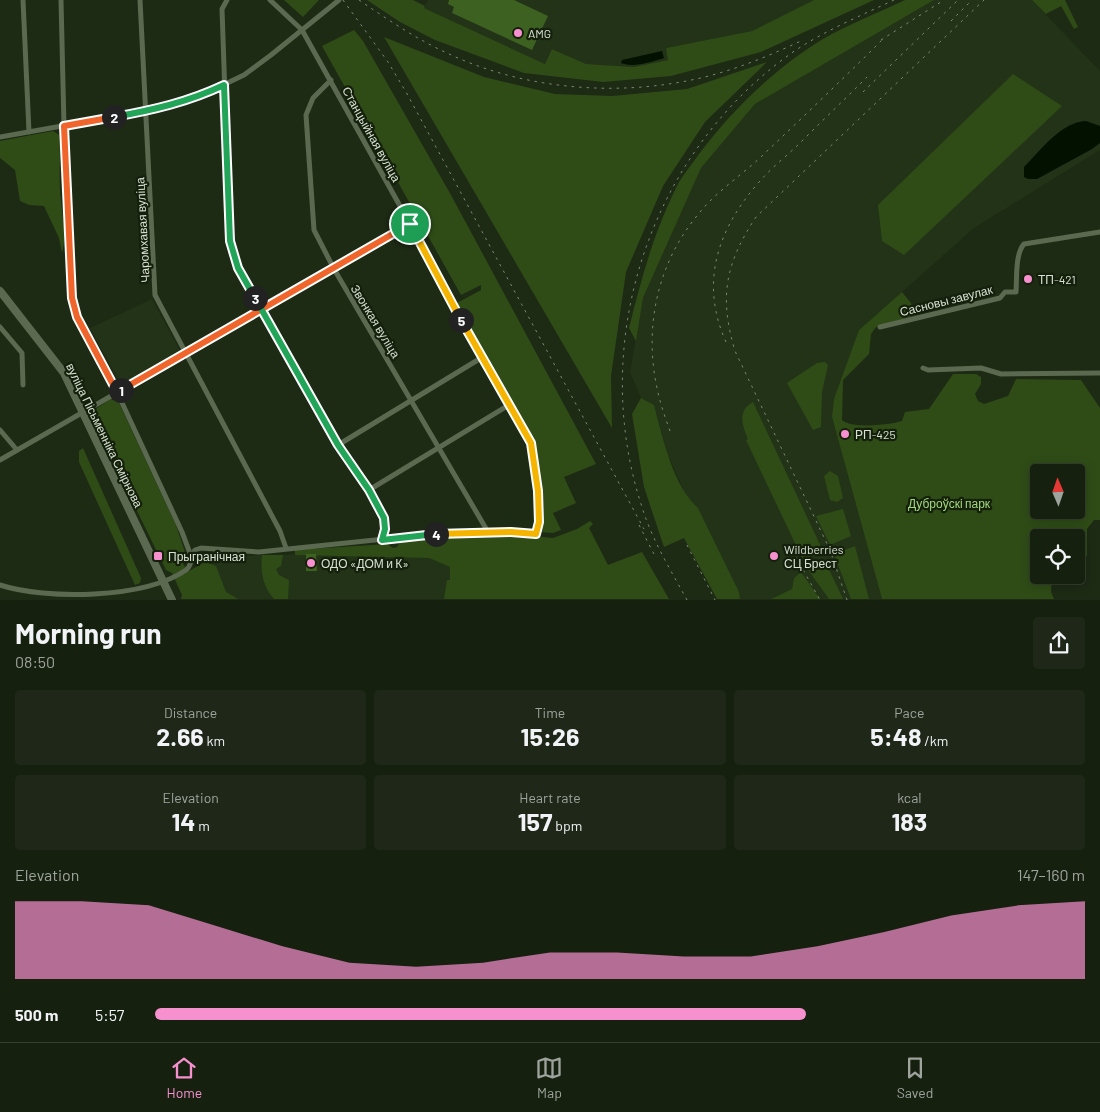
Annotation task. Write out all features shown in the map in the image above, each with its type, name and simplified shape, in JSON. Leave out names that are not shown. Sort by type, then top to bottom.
[{"type":"main road","name":"вуліца Пісьменніка Смірнова","points":[[0,292],[57,362],[172,600]]},
{"type":"street","points":[[23,0],[29,132]]},
{"type":"street","points":[[0,585],[34,593],[72,597],[132,590],[164,580],[186,570],[190,566],[191,556],[182,532],[117,392],[77,317],[72,298],[64,126],[61,0]]},
{"type":"street","name":"Чаромхавая вуліца","points":[[140,0],[155,295],[280,532],[286,548]]},
{"type":"street","points":[[227,0],[222,9],[230,241],[238,268],[338,445],[369,490],[384,518],[385,529],[382,540]]},
{"type":"street","name":"Станцыйная вуліца","points":[[270,0],[302,30],[410,224],[481,358],[531,443],[534,452],[538,491],[539,522],[536,534],[488,532]]},
{"type":"street","points":[[0,137],[146,111],[196,98],[224,85],[271,55],[339,0]]},
{"type":"street","name":"Звонкая вуліца","points":[[331,80],[312,98],[306,114],[314,230],[334,269],[488,532]]},
{"type":"street","points":[[0,460],[410,224]]},
{"type":"street","name":"Сасновы завулак","points":[[880,327],[1000,298],[1006,292],[1016,292],[1020,256],[1024,244],[1100,232]]},
{"type":"street","points":[[0,327],[22,353],[23,385]]},
{"type":"street","points":[[338,445],[481,358]]},
{"type":"street","points":[[922,368],[928,370],[981,368],[1001,374],[1100,373]]},
{"type":"street","points":[[369,490],[509,406]]},
{"type":"street","points":[[0,430],[17,450]]},
{"type":"street","points":[[191,556],[195,550],[201,548],[259,552],[433,534],[488,532]]},
{"type":"shaded area","points":[[428,0],[814,0],[752,31],[666,48],[669,60],[634,67],[586,64],[553,49],[545,64],[424,8]]},
{"type":"shaded area","points":[[934,0],[1032,0],[1100,71],[1100,150],[974,228],[859,330],[832,417],[882,599],[820,599],[801,572],[794,578],[792,589],[771,599],[740,599],[739,592],[698,508],[688,500],[668,455],[654,405],[641,398],[630,372],[643,298],[701,168],[755,104]]},
{"type":"shaded area","points":[[662,51],[664,58],[636,65],[621,63],[622,60]]},
{"type":"shaded area","points":[[1086,121],[1100,126],[1100,143],[1037,179],[1024,177],[1024,167],[1052,138],[1068,126]]},
{"type":"shaded area","points":[[152,299],[180,351],[121,385],[90,328]]},
{"type":"shaded area","points":[[318,554],[429,558],[450,567],[451,592],[464,599],[216,599],[196,557]]},
{"type":"green space","points":[[284,0],[319,0],[303,17]]},
{"type":"green space","points":[[367,0],[413,0],[425,6],[424,8],[545,64],[552,49],[586,64],[634,67],[668,60],[666,48],[752,31],[814,0],[874,0],[761,52],[671,76],[603,82],[524,73],[435,40],[400,22]]},
{"type":"green space","points":[[905,0],[934,0],[755,104],[701,168],[643,298],[636,341],[629,328],[644,272],[662,218],[679,182],[699,154],[755,91],[805,50],[843,28]]},
{"type":"green space","points":[[1032,0],[1065,0],[1078,27],[1074,29],[1061,6],[1046,14]]},
{"type":"green space","points":[[354,30],[363,41],[451,195],[596,464],[564,477],[576,503],[553,513],[561,530],[553,533],[540,532],[542,520],[535,446],[457,303],[481,290],[481,285],[461,295],[322,46]]},
{"type":"green space","points":[[384,37],[484,77],[555,94],[612,96],[687,89],[767,62],[705,122],[663,186],[626,272],[611,376],[612,428]]},
{"type":"green space","points":[[1013,74],[1062,106],[904,255],[882,241],[878,205]]},
{"type":"green space","points":[[53,131],[59,135],[60,142],[60,190],[64,230],[62,253],[59,238],[44,206],[29,205],[20,201],[15,170],[0,158],[0,141]]},
{"type":"green space","name":"Дуброўскі парк","points":[[902,292],[911,303],[916,315],[876,327],[871,334],[869,354],[843,380],[842,420],[847,423],[854,425],[880,425],[902,421],[905,412],[929,409],[953,374],[976,374],[981,377],[981,384],[975,394],[978,401],[984,404],[1008,396],[1016,379],[1081,380],[1100,408],[1100,520],[1094,520],[1087,529],[1087,556],[1085,555],[1085,529],[1030,529],[1030,584],[1051,584],[1051,592],[1054,599],[882,599],[832,417],[834,399],[859,330]]},
{"type":"green space","points":[[825,362],[828,365],[822,392],[821,427],[813,430],[787,383],[817,363]]},
{"type":"green space","points":[[641,398],[654,405],[675,474],[689,499],[698,508],[739,592],[740,599],[717,599],[684,538],[664,547],[644,487],[632,414]]},
{"type":"green space","points":[[111,399],[119,403],[176,525],[187,558],[183,564],[189,571],[205,562],[216,566],[226,592],[238,599],[181,599],[182,595],[172,573],[166,570],[91,417],[91,412]]},
{"type":"green space","points":[[753,402],[823,551],[803,560],[746,440],[748,439],[742,419],[745,410]]},
{"type":"green space","points":[[83,448],[141,578],[140,583],[135,585],[79,462],[79,451]]},
{"type":"green space","points":[[830,471],[838,476],[843,498],[837,502],[830,500],[824,476]]},
{"type":"green space","points":[[843,509],[851,536],[830,545],[816,516]]},
{"type":"green space","points":[[590,521],[593,524],[589,528],[608,565],[642,552],[669,599],[444,599],[447,580],[450,580],[450,567],[429,558],[295,555],[295,550],[387,544],[393,548],[397,547],[401,541],[511,534],[553,538],[577,529]]},
{"type":"green space","points":[[855,546],[869,599],[851,599],[834,554]]},
{"type":"green space","points":[[262,555],[283,555],[281,566],[276,569],[279,575],[289,580],[288,599],[274,599],[267,589],[261,567]]},
{"type":"green space","points":[[825,561],[843,599],[829,599],[806,567]]},
{"type":"green space","points":[[801,572],[820,599],[771,599],[792,589],[794,578]]},
{"type":"building","name":"AMG","points":[[449,0],[514,0],[548,16],[532,50],[452,13],[454,7],[448,4]]},
{"type":"building","name":"ОДО «ДОМ и К»","points":[[306,554],[316,554],[317,571],[306,571]]},
{"type":"railway","points":[[343,0],[388,62],[406,92],[644,529]]},
{"type":"railway","points":[[359,0],[424,41],[476,65],[506,75],[537,82],[569,86],[633,88],[665,85],[696,79],[724,72],[803,40]]},
{"type":"railway","points":[[687,600],[661,553],[645,517],[626,441],[622,378],[628,315],[644,254],[669,195],[702,142],[744,93],[805,44],[842,24],[894,0]]},
{"type":"railway","points":[[881,40],[944,0]]},
{"type":"railway","points":[[863,92],[958,0]]},
{"type":"railway","points":[[951,21],[972,0]]},
{"type":"railway","points":[[847,600],[830,550],[735,351],[727,314],[726,297],[728,281],[737,250],[756,217],[984,0]]},
{"type":"railway","points":[[670,431],[657,388],[652,343],[653,320],[657,298],[663,276],[672,256],[683,236],[703,208],[763,155],[885,37]]},
{"type":"railway","points":[[726,342],[718,320],[714,298],[714,277],[717,257],[733,218],[745,199],[765,176],[867,77]]},
{"type":"railway","points":[[639,525],[656,558]]},
{"type":"railway","points":[[687,545],[715,600]]},
{"type":"railway","points":[[796,557],[820,600]]},
{"type":"place","name":"AMG","points":[[518,33]]},
{"type":"place","name":"ТП-421","points":[[1028,279]]},
{"type":"place","name":"РП-425","points":[[845,434]]},
{"type":"place","name":"Прыгранічная","points":[[158,556]]},
{"type":"place","name":"Wildberries СЦ Брест","points":[[774,556]]},
{"type":"place","name":"ОДО «ДОМ и К»","points":[[311,563]]},
{"type":"route","points":[[410,224],[334,269],[262,310],[117,392],[77,317],[72,298],[64,126],[169,106],[196,98],[224,85],[230,241],[238,268],[262,310],[338,445],[369,490],[384,518],[385,529],[382,540],[433,534],[488,532],[536,534],[539,522],[538,491],[534,452],[531,443],[481,358],[410,224]]}]
